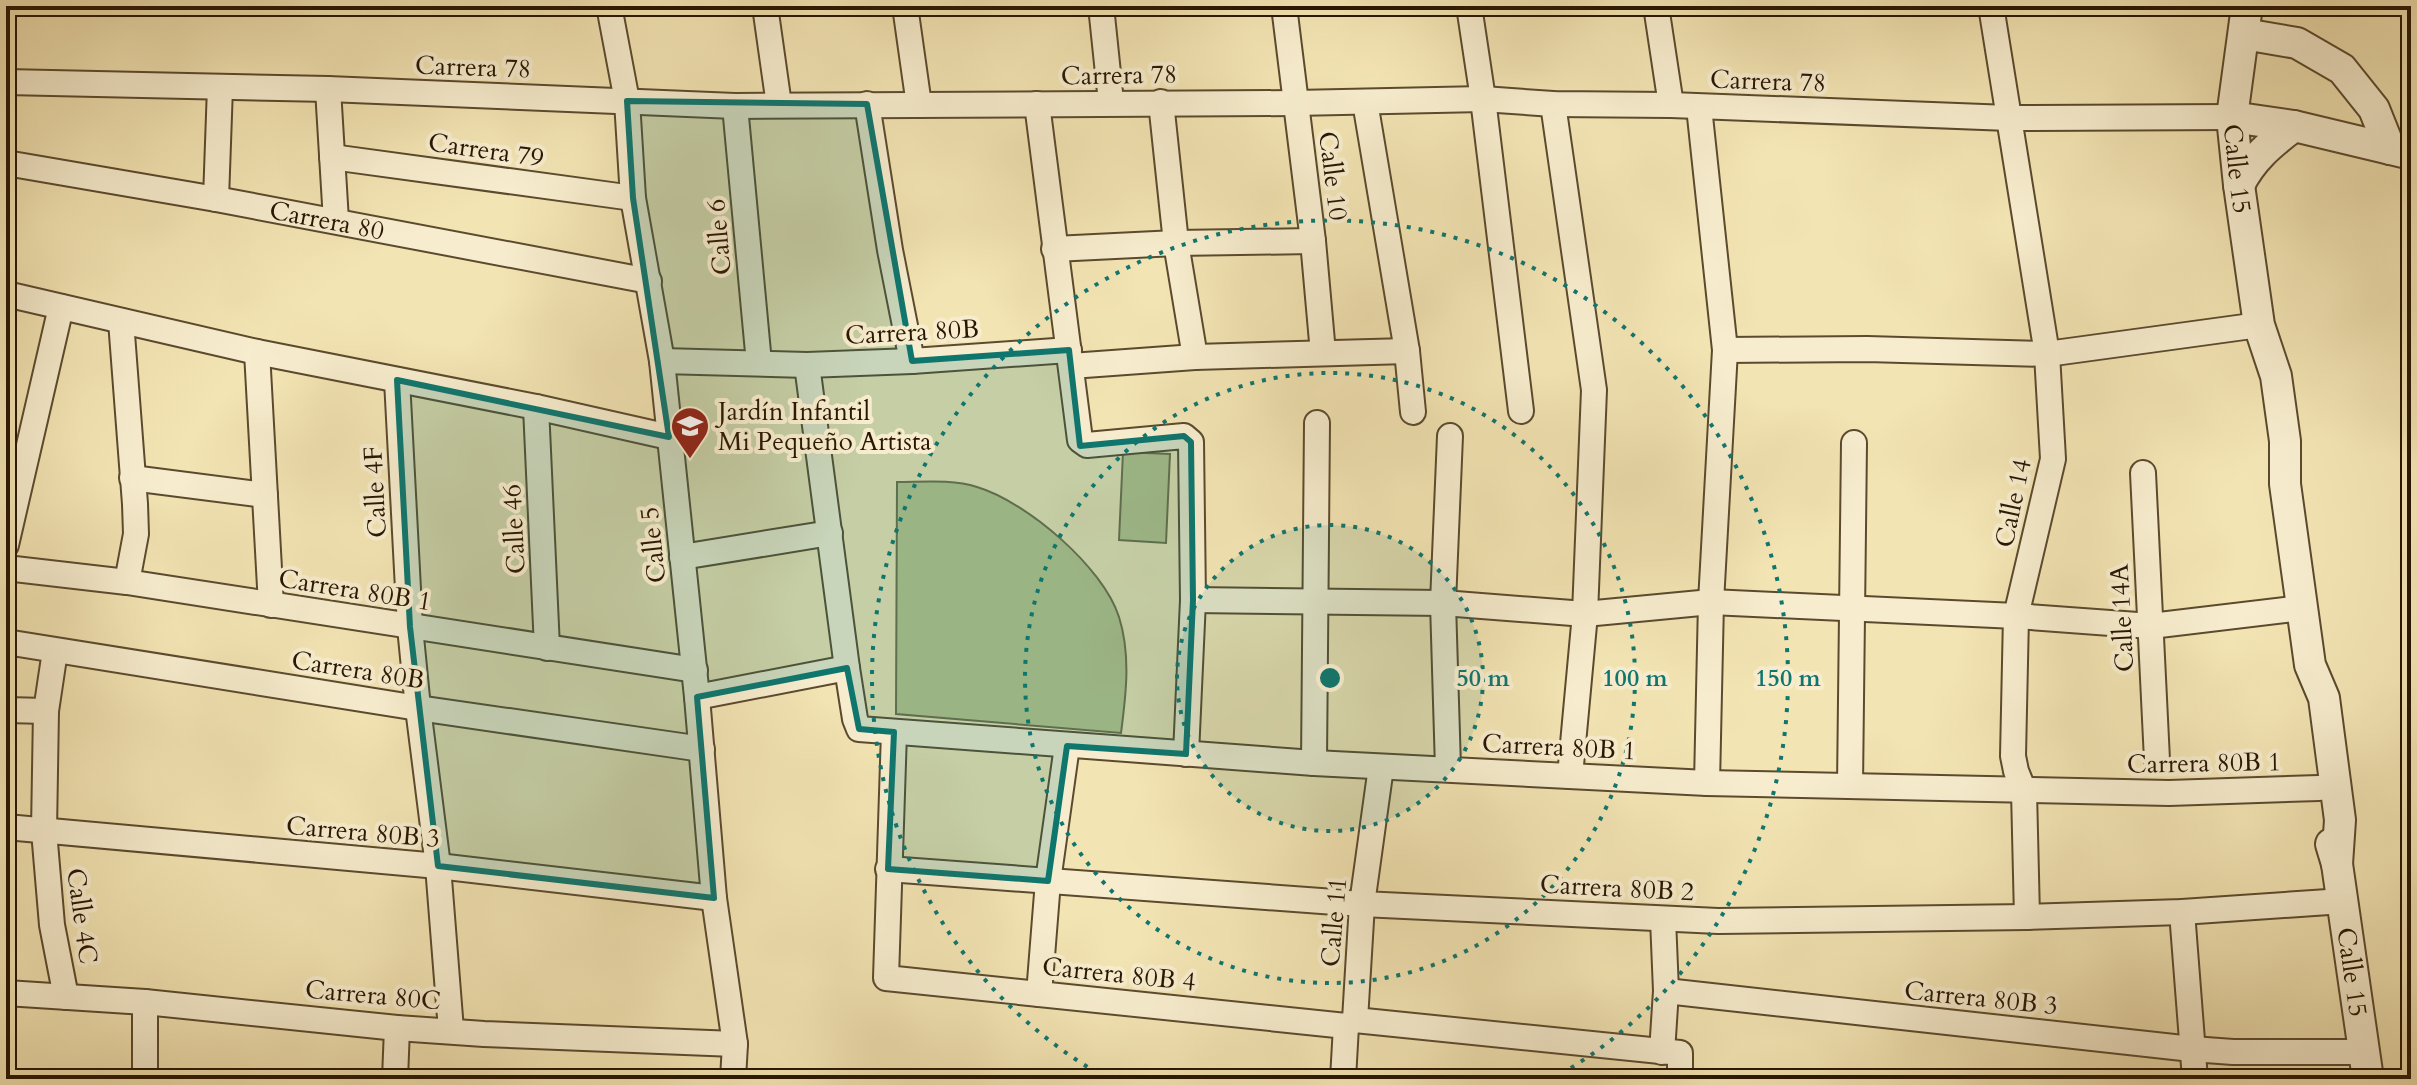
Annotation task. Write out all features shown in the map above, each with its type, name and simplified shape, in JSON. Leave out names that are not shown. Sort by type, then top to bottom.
[{"type":"street","name":"Calle 5","points":[[609,6],[627,101],[633,198],[662,361],[695,670],[714,898],[735,1044],[733,1079]]},
{"type":"street","points":[[765,6],[779,105]]},
{"type":"street","points":[[905,6],[919,105]]},
{"type":"street","points":[[1101,6],[1111,102]]},
{"type":"street","name":"Calle 10","points":[[1284,6],[1313,241],[1323,353]]},
{"type":"street","points":[[1469,6],[1521,411]]},
{"type":"street","points":[[1656,6],[1671,105]]},
{"type":"street","name":"Calle 14","points":[[1991,6],[2047,354],[2053,459],[2016,616],[2013,756],[2024,791],[2027,917]]},
{"type":"street","points":[[2246,20],[2297,43],[2342,69],[2374,109],[2400,152]]},
{"type":"street","name":"Calle 15","points":[[2246,20],[2232,117],[2259,329],[2257,380],[2265,443],[2285,484],[2310,665],[2324,698],[2340,820],[2337,864]]},
{"type":"street","name":"Carrera 78","points":[[6,82],[328,89],[735,106],[1483,99],[1553,104],[1671,105],[2009,118],[2232,117]]},
{"type":"street","points":[[216,199],[220,87]]},
{"type":"street","points":[[328,89],[336,221]]},
{"type":"street","points":[[1161,102],[1176,243],[1195,357]]},
{"type":"street","points":[[1365,102],[1407,351],[1413,412]]},
{"type":"street","points":[[867,104],[890,250],[912,361]]},
{"type":"street","points":[[1037,104],[1082,443],[1184,436],[1191,442],[1193,600],[1186,754]]},
{"type":"street","points":[[1553,104],[1594,390],[1585,614],[1570,776]]},
{"type":"street","name":"Calle 6","points":[[735,106],[759,363]]},
{"type":"street","points":[[1699,107],[1725,350],[1711,602],[1707,783]]},
{"type":"street","points":[[2232,117],[2294,126],[2400,152]]},
{"type":"street","points":[[2239,185],[2259,153],[2294,126]]},
{"type":"street","name":"Carrera 79","points":[[332,157],[633,198]]},
{"type":"street","name":"Carrera 80","points":[[6,163],[336,221],[649,281]]},
{"type":"street","points":[[1054,249],[1313,241]]},
{"type":"street","points":[[6,294],[257,352],[536,407],[669,437]]},
{"type":"street","points":[[6,545],[13,484],[61,307]]},
{"type":"street","points":[[121,321],[136,534],[127,582]]},
{"type":"street","points":[[1725,350],[1867,349],[2047,354],[2259,329]]},
{"type":"street","name":"Carrera 80B","points":[[662,361],[807,365],[1407,351]]},
{"type":"street","points":[[257,352],[271,605]]},
{"type":"street","points":[[697,697],[847,668],[807,365]]},
{"type":"street","name":"Calle 4F","points":[[397,380],[410,627],[438,866],[451,1030]]},
{"type":"street","name":"Calle 46","points":[[536,407],[547,648]]},
{"type":"street","points":[[1314,763],[1317,423]]},
{"type":"street","points":[[1448,768],[1443,603],[1450,436]]},
{"type":"street","points":[[1850,786],[1854,443]]},
{"type":"street","name":"Calle 14A","points":[[2143,473],[2157,760]]},
{"type":"street","points":[[132,478],[265,495]]},
{"type":"street","points":[[682,557],[830,533]]},
{"type":"street","name":"Carrera 80B 1","points":[[6,568],[127,582],[695,670]]},
{"type":"street","points":[[1193,600],[1443,603],[1585,614],[1711,602],[2016,616],[2151,626],[2301,608]]},
{"type":"street","name":"Carrera 80B","points":[[6,642],[418,708],[702,749]]},
{"type":"street","name":"Calle 4C","points":[[55,651],[46,711],[44,831],[52,925],[66,997]]},
{"type":"street","name":"Calle 15","points":[[2310,665],[2306,700],[2323,819],[2337,864],[2366,1066]]},
{"type":"street","name":"Carrera 80B 1","points":[[847,668],[859,729],[894,732],[1314,763],[1707,783],[2169,793],[2319,788]]},
{"type":"street","points":[[6,710],[46,711]]},
{"type":"street","points":[[888,869],[894,732]]},
{"type":"street","points":[[1039,994],[1048,881],[1067,746]]},
{"type":"street","name":"Calle 11","points":[[1343,1079],[1381,767]]},
{"type":"street","name":"Carrera 80B 3","points":[[6,827],[438,866],[714,898]]},
{"type":"street","name":"Carrera 80B 2","points":[[888,869],[1362,904],[1718,921],[2027,917],[2182,912],[2343,901]]},
{"type":"street","name":"Carrera 80B 4","points":[[888,869],[886,978],[1671,1052]]},
{"type":"street","points":[[2182,912],[2195,1079]]},
{"type":"street","points":[[1663,919],[1671,1052],[1680,1079]]},
{"type":"street","name":"Carrera 80B 3","points":[[1666,991],[2366,1066]]},
{"type":"street","name":"Carrera 80C","points":[[6,993],[145,1002],[397,1028],[735,1044]]},
{"type":"street","points":[[145,1002],[145,1079]]},
{"type":"street","points":[[395,1079],[397,1028]]},
{"type":"highlighted area","points":[[627,101],[867,104],[912,361],[1069,350],[1080,446],[1184,436],[1191,442],[1193,600],[1186,754],[1067,746],[1048,881],[888,869],[894,732],[859,729],[847,668],[697,697],[714,898],[438,866],[410,627],[397,380],[669,437],[633,198]]},
{"type":"green space","points":[[1123,452],[1170,454],[1166,543],[1119,540]]},
{"type":"green space","points":[[897,482],[958,483],[997,495],[1040,522],[1080,558],[1110,598],[1123,631],[1126,675],[1121,733],[896,714]]},
{"type":"place","name":"Jardín Infantil Mi Pequeño Artista","points":[[690,460]]}]
